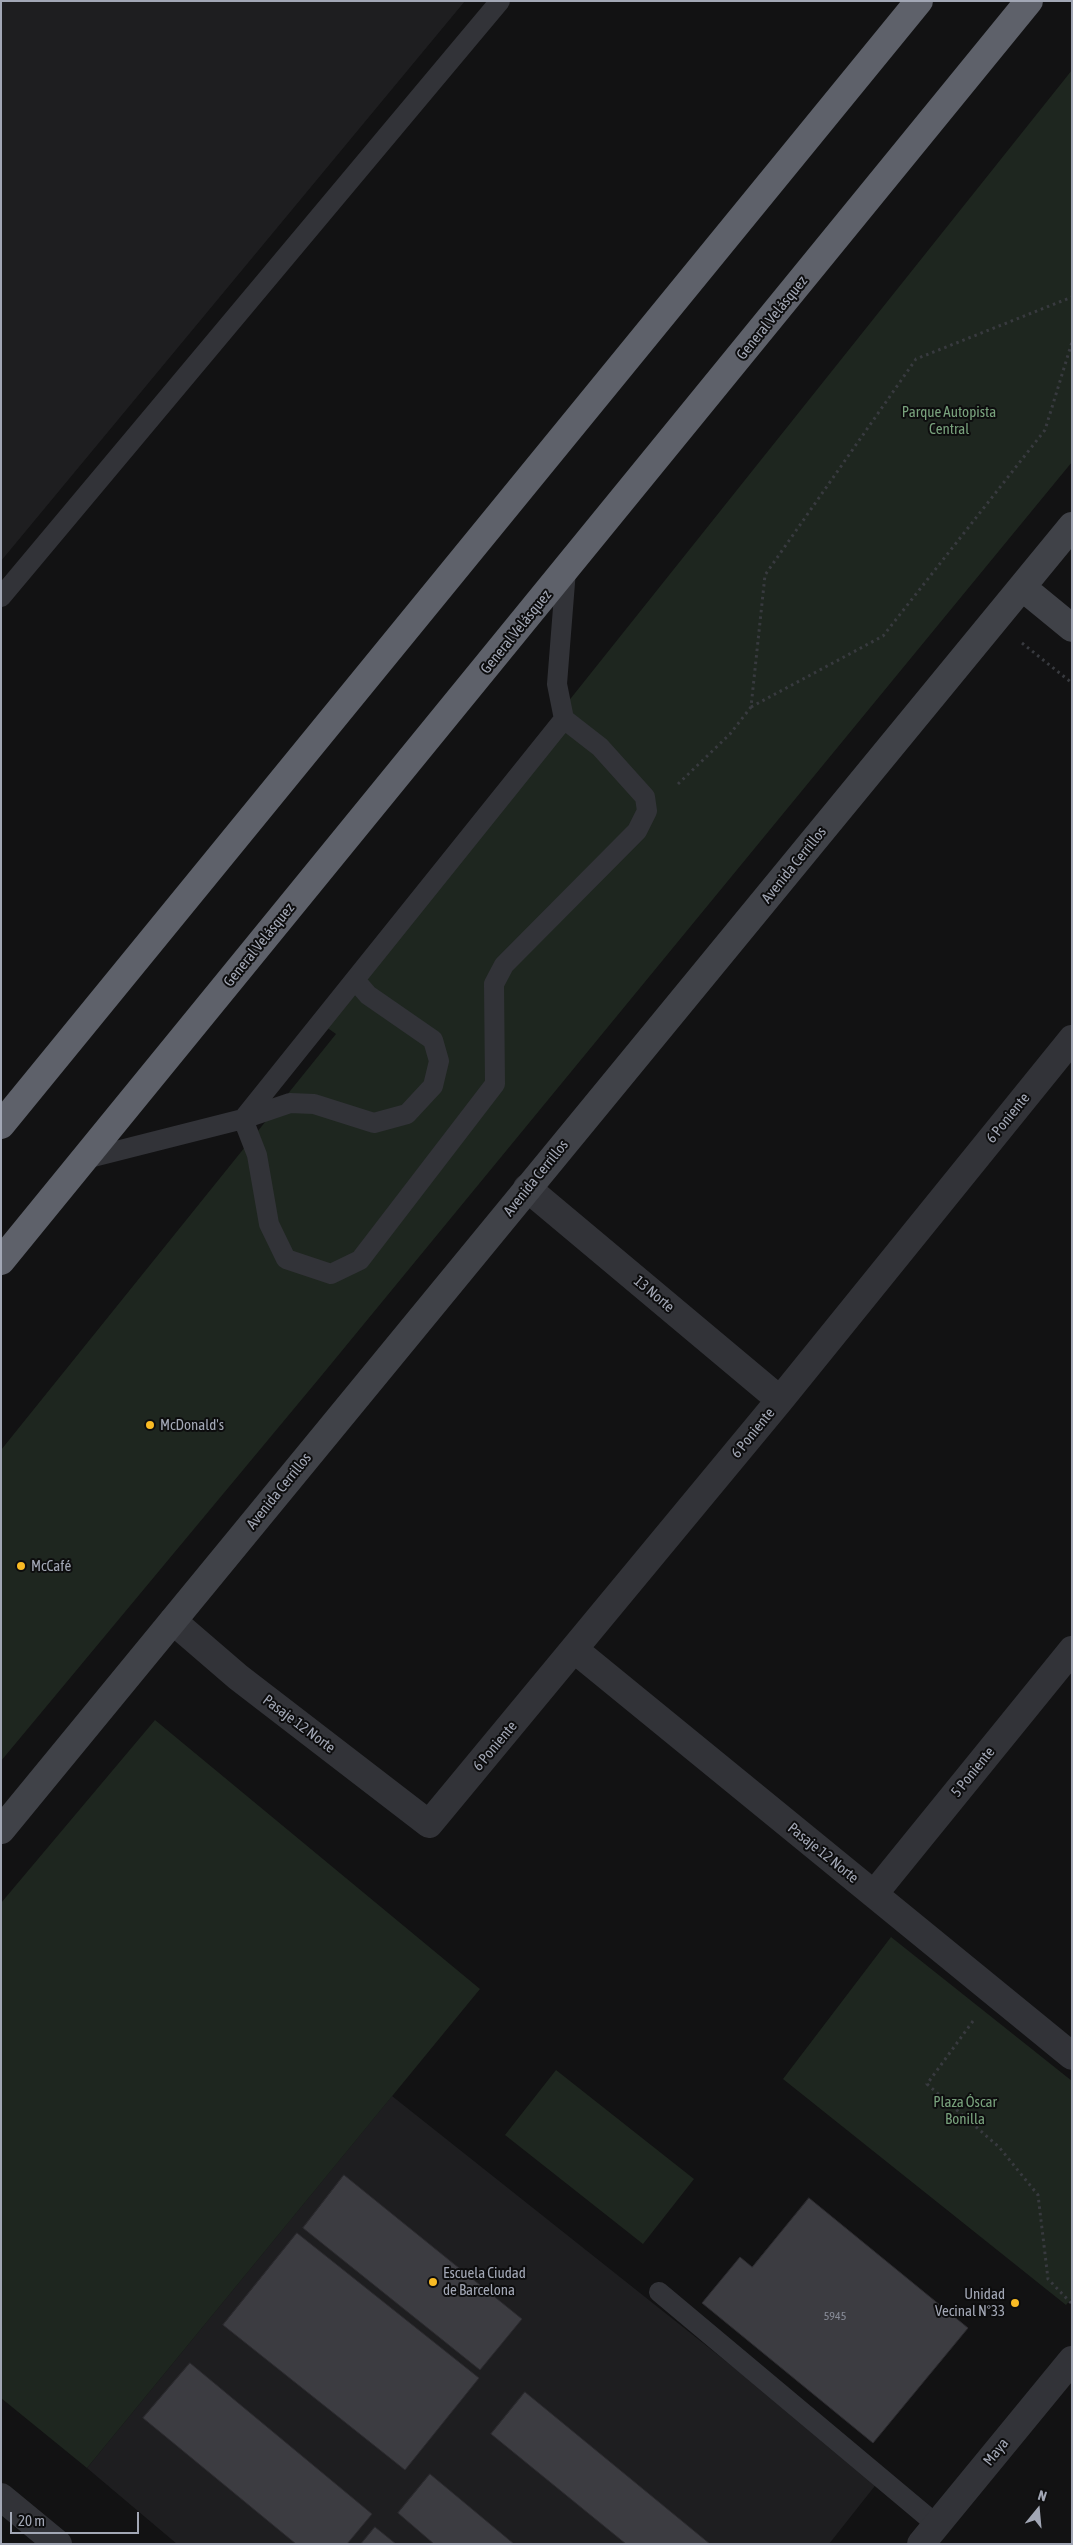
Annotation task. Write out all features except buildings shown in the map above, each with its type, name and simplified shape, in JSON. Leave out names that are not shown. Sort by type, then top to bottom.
[{"type":"highway","points":[[1,1125],[919,1]]},
{"type":"highway","name":"General Velásquez","points":[[1,1261],[1029,1]]},
{"type":"main road","name":"Avenida Cerrillos","points":[[1,1830],[1072,526]]},
{"type":"main road","points":[[1022,586],[1072,628]]},
{"type":"street","name":"6 Poniente","points":[[429,1824],[575,1650],[780,1400],[1072,1039]]},
{"type":"street","name":"13 Norte","points":[[528,1188],[780,1400]]},
{"type":"street","name":"Pasaje 12 Norte","points":[[172,1621],[238,1677],[429,1824]]},
{"type":"street","name":"Pasaje 12 Norte","points":[[575,1650],[1072,2056]]},
{"type":"street","name":"5 Poniente","points":[[874,1894],[1072,1650]]},
{"type":"street","name":"Maya","points":[[929,2534],[1072,2360]]},
{"type":"street","points":[[1,2497],[58,2544]]},
{"type":"lane","points":[[1,597],[500,1]]},
{"type":"lane","points":[[243,1119],[258,1155],[269,1224],[286,1259],[331,1274],[360,1260],[495,1084],[494,984],[504,965],[637,831],[647,811],[645,797],[600,747],[564,719],[558,684],[566,570]]},
{"type":"lane","points":[[243,1119],[355,980],[367,962],[564,719]]},
{"type":"lane","points":[[85,1159],[243,1119],[290,1103],[314,1104],[374,1123],[407,1114],[433,1086],[438,1061],[433,1040],[368,995],[355,980]]},
{"type":"lane","points":[[659,2292],[929,2534]]},
{"type":"path","points":[[750,707],[764,575],[916,359],[1072,297]]},
{"type":"path","points":[[678,784],[730,734],[750,707],[883,636],[1045,430],[1072,342]]},
{"type":"path","points":[[995,620],[1072,683]]},
{"type":"path","points":[[994,1992],[927,2084],[999,2147],[1038,2195],[1048,2280],[1072,2304]]},
{"type":"shaded area","points":[[1,1],[465,1],[1,561]]},
{"type":"shaded area","name":"Escuela Ciudad de Barcelona","points":[[392,2096],[878,2482],[829,2544],[177,2544],[87,2468]]},
{"type":"green space","name":"Parque Autopista Central","points":[[1072,70],[1072,462],[322,1375],[1,1761],[1,1450],[336,1034],[315,1019]]},
{"type":"green space","points":[[155,1720],[480,1989],[87,2468],[1,2398],[1,1903]]},
{"type":"green space","name":"Plaza Óscar Bonilla","points":[[891,1937],[1072,2081],[1072,2298],[1066,2305],[783,2079]]},
{"type":"green space","points":[[556,2070],[694,2179],[643,2244],[505,2135]]},
{"type":"place","name":"McDonald's","points":[[150,1425]]},
{"type":"place","name":"McCafé","points":[[21,1566]]},
{"type":"place","name":"Escuela Ciudad de Barcelona","points":[[433,2282]]},
{"type":"place","name":"Unidad Vecinal N°33","points":[[1015,2303]]}]
